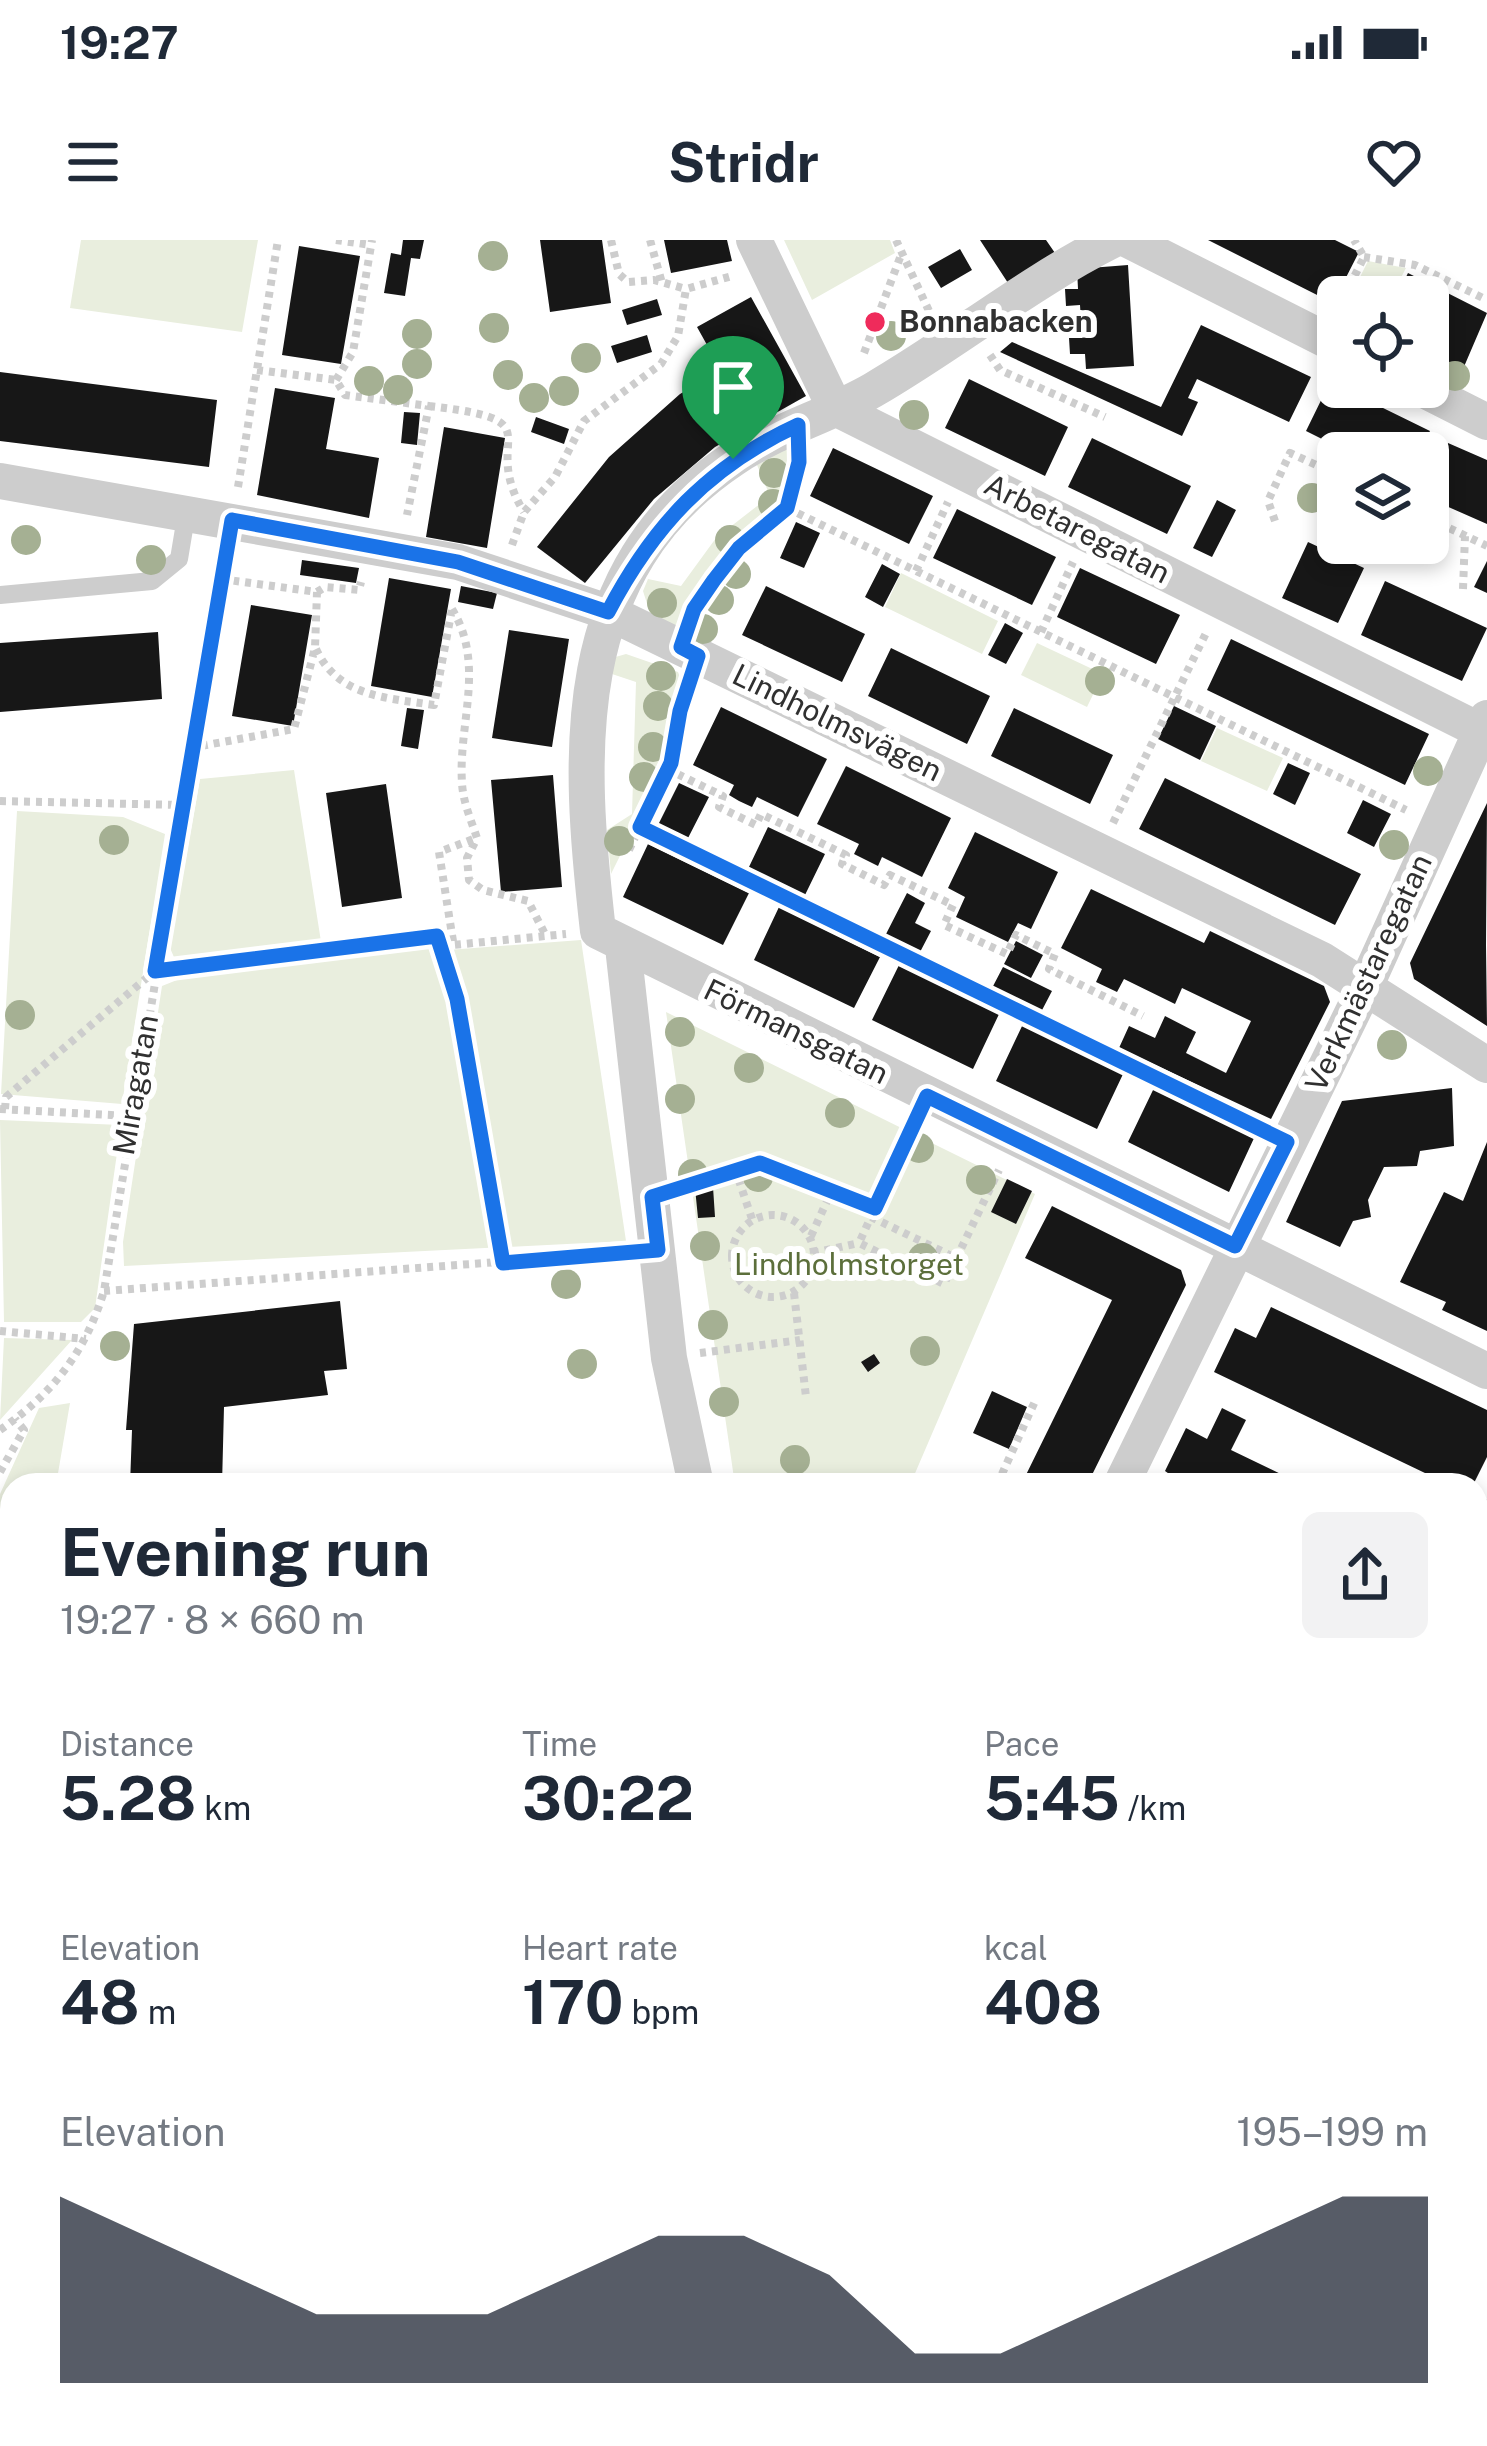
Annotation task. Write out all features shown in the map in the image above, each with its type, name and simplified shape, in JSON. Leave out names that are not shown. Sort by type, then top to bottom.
[{"type":"street","points":[[693,1473],[669,1358],[652,1197],[605,926],[584,743],[591,682],[608,612],[641,553],[683,502],[733,459],[835,408],[1113,240]]},
{"type":"street","points":[[1128,240],[1317,335]]},
{"type":"street","points":[[760,253],[835,408]]},
{"type":"street","points":[[1449,403],[1487,422]]},
{"type":"street","name":"Arbetaregatan","points":[[835,408],[1485,728]]},
{"type":"street","name":"Lindholmsvägen","points":[[0,481],[461,563],[608,612],[1366,985],[1487,1064]]},
{"type":"street","name":"Verkmästaregatan","points":[[1126,1473],[1366,985],[1485,728]]},
{"type":"street","name":"Förmansgatan","points":[[605,926],[927,1096],[1487,1370]]},
{"type":"lane","points":[[0,595],[152,581],[179,559],[187,511]]},
{"type":"path","name":"Miragatan","points":[[0,1430],[53,1389],[86,1339],[104,1291],[129,1116],[278,240]]},
{"type":"path","points":[[335,380],[353,352],[372,243],[336,240]]},
{"type":"path","points":[[611,240],[619,274],[628,282],[686,289],[760,253]]},
{"type":"path","points":[[650,240],[662,283]]},
{"type":"path","points":[[896,240],[934,322]]},
{"type":"path","points":[[1354,240],[1364,257],[1414,266],[1487,300]]},
{"type":"path","points":[[860,364],[902,254]]},
{"type":"path","points":[[1354,276],[1364,257]]},
{"type":"path","points":[[499,574],[524,512],[555,477],[584,422],[661,364],[678,337],[686,289]]},
{"type":"path","points":[[973,328],[1000,370],[1105,418]]},
{"type":"path","points":[[256,370],[335,380],[345,395],[487,413],[502,421],[510,437],[507,484],[524,512]]},
{"type":"path","points":[[400,551],[429,406]]},
{"type":"path","points":[[129,1116],[3,1109],[6,1097],[155,971],[437,936],[448,944],[605,926],[616,878],[668,769],[694,609],[739,548],[787,508],[799,462],[798,425]]},
{"type":"path","points":[[1275,521],[1268,501],[1290,453],[1317,466]]},
{"type":"path","points":[[916,572],[962,472]]},
{"type":"path","points":[[787,508],[1438,825]]},
{"type":"path","points":[[1449,528],[1487,546]]},
{"type":"path","points":[[1041,632],[1087,534]]},
{"type":"path","points":[[1463,590],[1465,536]]},
{"type":"path","points":[[315,648],[326,670],[347,686],[374,696],[434,705],[461,563]]},
{"type":"path","points":[[190,748],[294,730],[315,648],[317,592],[221,579]]},
{"type":"path","points":[[1100,851],[1222,602]]},
{"type":"path","points":[[452,609],[472,670],[462,784],[477,838],[467,858],[469,880],[483,890],[528,901],[546,936]]},
{"type":"path","points":[[668,769],[723,796],[719,806],[756,825],[761,814],[846,855],[842,864],[884,885],[890,875],[952,905],[944,926],[1007,954],[1016,935],[1055,954],[1049,968],[1143,1016]]},
{"type":"path","points":[[0,801],[182,805]]},
{"type":"path","points":[[640,827],[1287,1142]]},
{"type":"path","points":[[477,838],[439,852],[448,944],[503,1263]]},
{"type":"path","points":[[860,1244],[927,1096]]},
{"type":"path","points":[[813,1253],[860,1244],[944,1284],[1014,1138]]},
{"type":"path","points":[[652,1197],[760,1163],[833,1188],[956,1258]]},
{"type":"path","points":[[735,1169],[752,1220]]},
{"type":"path","points":[[806,1397],[794,1293],[810,1270],[811,1237],[833,1188]]},
{"type":"path","points":[[794,1293],[759,1297],[736,1274],[734,1247],[752,1220],[775,1214],[791,1218],[811,1237]]},
{"type":"path","points":[[104,1291],[658,1250]]},
{"type":"path","points":[[0,1331],[86,1339]]},
{"type":"path","points":[[669,1358],[800,1340]]},
{"type":"path","points":[[1002,1473],[1036,1399]]},
{"type":"path","points":[[0,1472],[24,1430],[15,1419]]},
{"type":"green space","points":[[81,240],[258,240],[242,332],[70,308]]},
{"type":"green space","points":[[784,240],[890,240],[895,253],[812,300]]},
{"type":"green space","points":[[1368,261],[1406,268],[1402,276],[1360,276]]},
{"type":"green space","points":[[788,447],[794,465],[783,499],[714,570],[680,628],[650,613],[643,591],[648,579],[681,586],[716,538],[770,496],[757,465]]},
{"type":"green space","points":[[901,573],[998,621],[982,654],[885,607]]},
{"type":"green space","points":[[1037,643],[1103,674],[1087,707],[1021,675]]},
{"type":"green space","points":[[626,654],[678,672],[681,680],[662,771],[611,874],[607,830],[632,814],[636,682],[612,674],[612,658]]},
{"type":"green space","points":[[1217,728],[1283,758],[1267,791],[1201,761]]},
{"type":"green space","points":[[294,770],[322,948],[437,939],[448,950],[581,940],[626,1241],[124,1266],[123,1242],[162,986],[177,980],[180,971],[170,948],[200,779]]},
{"type":"green space","points":[[17,811],[123,817],[165,834],[122,1104],[1,1094]]},
{"type":"green space","name":"Lindholmstorget","points":[[666,1012],[1035,1194],[915,1473],[733,1473]]},
{"type":"green space","points":[[0,1120],[121,1125],[95,1308],[81,1322],[4,1322]]},
{"type":"green space","points":[[4,1338],[72,1340],[0,1420]]},
{"type":"green space","points":[[70,1403],[58,1473],[10,1473],[39,1408]]},
{"type":"building","points":[[403,240],[424,240],[420,259],[411,258],[405,296],[384,293],[391,253],[401,255]]},
{"type":"building","points":[[540,240],[602,240],[611,303],[550,312]]},
{"type":"building","points":[[664,240],[727,240],[732,261],[671,273]]},
{"type":"building","points":[[980,240],[1046,240],[1055,253],[1008,283]]},
{"type":"building","points":[[1208,240],[1335,240],[1359,252],[1347,276],[1317,276],[1317,295]]},
{"type":"building","points":[[299,246],[360,256],[341,364],[282,355]]},
{"type":"building","points":[[960,249],[972,270],[941,288],[928,267]]},
{"type":"building","points":[[1128,265],[1134,366],[1086,369],[1085,354],[1070,354],[1069,338],[1082,338],[1080,305],[1066,306],[1065,289],[1078,289],[1077,269]]},
{"type":"building","points":[[1449,294],[1487,313],[1463,369],[1449,362]]},
{"type":"building","points":[[751,297],[806,396],[715,447],[654,499],[585,583],[537,547],[609,457],[680,394],[721,370],[697,327]]},
{"type":"building","points":[[657,299],[662,315],[627,325],[622,310]]},
{"type":"building","points":[[1201,325],[1311,377],[1289,422],[1197,379],[1188,398],[1198,402],[1182,436],[1000,352],[1012,342],[1161,407]]},
{"type":"building","points":[[647,335],[652,352],[617,363],[611,346]]},
{"type":"building","points":[[0,372],[217,400],[209,467],[0,441]]},
{"type":"building","points":[[969,379],[1068,427],[1045,476],[945,428]]},
{"type":"building","points":[[275,388],[335,398],[326,449],[379,458],[369,518],[257,495]]},
{"type":"building","points":[[1317,408],[1383,408],[1430,431],[1317,432],[1317,436],[1306,431]]},
{"type":"building","points":[[404,412],[420,413],[417,445],[401,443]]},
{"type":"building","points":[[536,417],[569,429],[564,444],[531,432]]},
{"type":"building","points":[[444,427],[505,438],[487,548],[426,537]]},
{"type":"building","points":[[1092,438],[1191,486],[1167,534],[1068,487]]},
{"type":"building","points":[[1449,443],[1487,460],[1487,524],[1449,507]]},
{"type":"building","points":[[833,448],[933,496],[909,544],[810,496]]},
{"type":"building","points":[[1217,500],[1236,510],[1212,557],[1193,548]]},
{"type":"building","points":[[957,509],[1056,557],[1032,605],[933,558]]},
{"type":"building","points":[[796,522],[820,533],[804,568],[780,558]]},
{"type":"building","points":[[1308,542],[1317,546],[1317,564],[1364,568],[1338,623],[1282,598]]},
{"type":"building","points":[[302,560],[359,568],[356,583],[300,575]]},
{"type":"building","points":[[1487,561],[1487,593],[1474,587]]},
{"type":"building","points":[[882,564],[900,574],[883,607],[865,597]]},
{"type":"building","points":[[1080,568],[1180,615],[1156,664],[1057,617]]},
{"type":"building","points":[[389,578],[451,589],[432,697],[371,686]]},
{"type":"building","points":[[1385,581],[1487,628],[1462,681],[1361,635]]},
{"type":"building","points":[[461,586],[497,593],[493,609],[458,602]]},
{"type":"building","points":[[766,586],[865,634],[842,682],[742,635]]},
{"type":"building","points":[[251,605],[312,615],[293,726],[232,716]]},
{"type":"building","points":[[1005,623],[1023,633],[1006,664],[988,655]]},
{"type":"building","points":[[509,630],[569,639],[552,747],[492,738]]},
{"type":"building","points":[[158,632],[162,699],[0,712],[0,643]]},
{"type":"building","points":[[1231,639],[1429,734],[1405,785],[1207,690]]},
{"type":"building","points":[[891,648],[990,696],[967,744],[868,696]]},
{"type":"building","points":[[1174,706],[1216,726],[1200,760],[1158,739]]},
{"type":"building","points":[[721,707],[827,759],[798,817],[757,797],[752,807],[739,801],[729,795],[734,785],[693,765]]},
{"type":"building","points":[[407,708],[424,710],[418,749],[401,746]]},
{"type":"building","points":[[1014,708],[1113,755],[1090,804],[991,756]]},
{"type":"building","points":[[1288,763],[1310,773],[1295,805],[1273,794]]},
{"type":"building","points":[[846,766],[951,818],[922,877],[882,857],[878,866],[854,854],[859,844],[817,824]]},
{"type":"building","points":[[553,775],[562,887],[501,892],[491,780]]},
{"type":"building","points":[[1165,778],[1361,874],[1335,925],[1139,829]]},
{"type":"building","points":[[679,783],[709,797],[687,840],[658,825]]},
{"type":"building","points":[[386,784],[402,898],[342,907],[326,793]]},
{"type":"building","points":[[1363,800],[1391,814],[1374,847],[1347,833]]},
{"type":"building","points":[[1487,803],[1487,1026],[1414,979],[1410,963]]},
{"type":"building","points":[[768,827],[825,854],[805,895],[748,869]]},
{"type":"building","points":[[975,832],[1058,872],[1031,929],[1018,923],[1008,942],[956,917],[965,897],[948,888]]},
{"type":"building","points":[[648,844],[749,893],[723,945],[623,897]]},
{"type":"building","points":[[1091,889],[1204,943],[1210,931],[1324,986],[1330,1002],[1271,1119],[1119,1048],[1129,1026],[1155,1038],[1165,1016],[1196,1032],[1186,1053],[1226,1073],[1251,1021],[1182,988],[1175,1004],[1124,979],[1117,992],[1096,982],[1102,969],[1061,948]]},
{"type":"building","points":[[907,893],[925,903],[915,923],[931,931],[919,954],[885,936]]},
{"type":"building","points":[[779,907],[880,957],[854,1008],[754,960]]},
{"type":"building","points":[[1016,941],[1043,955],[1031,978],[1004,964]]},
{"type":"building","points":[[900,963],[1000,1012],[973,1069],[872,1020]]},
{"type":"building","points":[[1003,967],[1052,991],[1040,1014],[991,990]]},
{"type":"building","points":[[1023,1024],[1124,1072],[1097,1129],[996,1081]]},
{"type":"building","points":[[1154,1088],[1255,1136],[1229,1192],[1128,1142]]},
{"type":"building","points":[[1452,1088],[1454,1146],[1420,1151],[1417,1166],[1384,1167],[1368,1200],[1371,1217],[1353,1221],[1340,1247],[1286,1222],[1342,1101]]},
{"type":"building","points":[[1487,1142],[1487,1331],[1442,1310],[1446,1302],[1400,1282],[1444,1192],[1463,1201]]},
{"type":"building","points":[[1007,1179],[1032,1191],[1016,1224],[991,1212]]},
{"type":"building","points":[[713,1187],[715,1217],[698,1218],[695,1188]]},
{"type":"building","points":[[1052,1206],[1181,1270],[1186,1285],[1093,1473],[1027,1473],[1112,1300],[1025,1258]]},
{"type":"building","points":[[340,1301],[347,1369],[324,1371],[328,1395],[224,1407],[222,1473],[130,1473],[132,1430],[126,1430],[134,1324]]},
{"type":"building","points":[[1271,1307],[1487,1410],[1487,1457],[1479,1473],[1425,1473],[1214,1372],[1235,1328],[1256,1338]]},
{"type":"building","points":[[874,1354],[880,1363],[868,1372],[861,1362]]},
{"type":"building","points":[[992,1391],[1027,1407],[1009,1449],[973,1433]]},
{"type":"building","points":[[1222,1408],[1246,1420],[1231,1450],[1279,1473],[1165,1471],[1186,1428],[1207,1439]]},
{"type":"place","name":"Bonnabacken","points":[[875,322]]},
{"type":"route","points":[[798,425],[799,462],[787,508],[739,548],[694,609],[681,647],[698,656],[686,685],[671,763],[640,827],[773,896],[1287,1142],[1235,1246],[927,1096],[875,1208],[760,1163],[652,1197],[658,1250],[503,1263],[457,999],[437,936],[155,971],[232,520],[458,562],[608,612],[660,525],[733,459],[798,425]]}]
